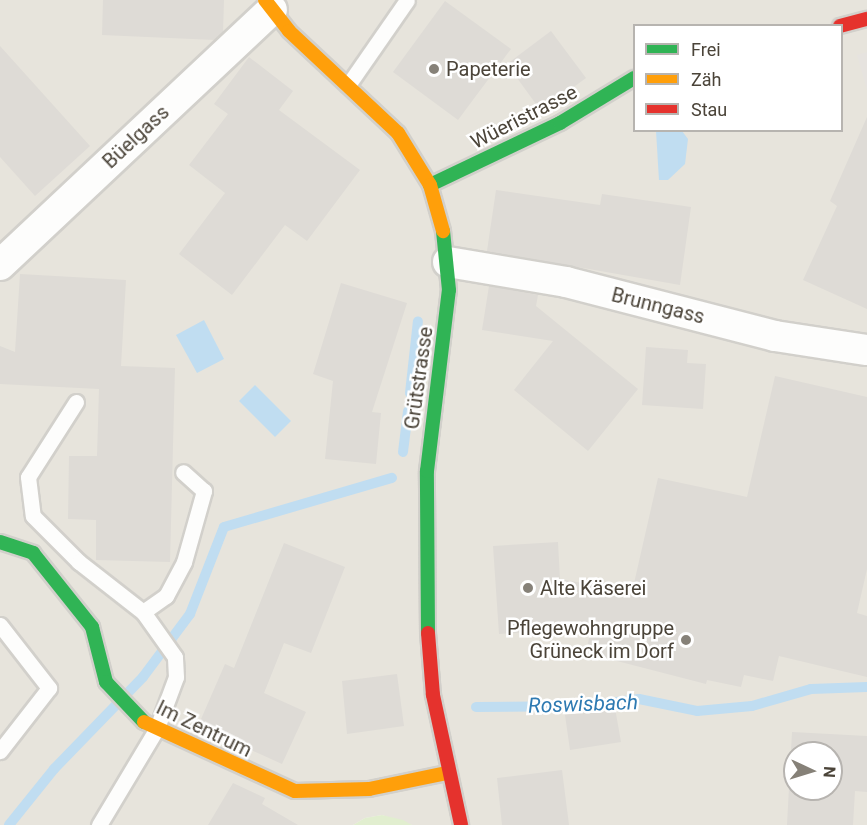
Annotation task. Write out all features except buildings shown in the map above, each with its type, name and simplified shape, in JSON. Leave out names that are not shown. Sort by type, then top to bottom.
[{"type":"main road","name":"Grütstrasse","points":[[268,5],[289,31],[398,133],[430,186],[448,262],[447,317],[428,461],[425,557],[429,663],[447,773],[461,825]]},
{"type":"main road","points":[[843,25],[867,19]]},
{"type":"main road","name":"Wüeristrasse","points":[[430,186],[560,123],[633,79]]},
{"type":"main road","name":"Im Zentrum","points":[[0,542],[33,553],[92,627],[106,682],[141,720],[295,791],[369,789],[447,773]]},
{"type":"street","name":"Büelgass","points":[[0,264],[138,135],[268,5]]},
{"type":"street","name":"Brunngass","points":[[448,262],[566,282],[775,336],[867,350]]},
{"type":"lane","points":[[348,85],[407,0]]},
{"type":"lane","points":[[76,402],[28,477],[33,516],[79,562],[143,612],[175,657],[176,677],[157,728],[99,825]]},
{"type":"lane","points":[[143,612],[166,596],[184,562],[204,491],[183,472]]},
{"type":"lane","points":[[0,625],[49,688],[0,751]]},
{"type":"shaded area","points":[[0,0],[867,0],[867,825],[412,825],[382,815],[365,818],[353,825],[0,825]]},
{"type":"shaded area","points":[[867,52],[867,90],[857,55]]},
{"type":"green space","points":[[382,815],[403,820],[412,825],[353,825],[365,818]]},
{"type":"water","points":[[656,132],[683,132],[688,139],[685,164],[668,180],[659,180]]},
{"type":"water","points":[[204,320],[224,359],[197,373],[176,335]]},
{"type":"water","points":[[255,385],[291,421],[275,437],[239,401]]},
{"type":"waterway","points":[[410,393],[418,321]]},
{"type":"waterway","points":[[403,452],[408,411]]},
{"type":"waterway","points":[[9,825],[54,769],[143,677],[190,614],[224,527],[392,478]]},
{"type":"waterway","name":"Roswisbach","points":[[476,707],[588,706],[639,699],[697,711],[752,706],[811,689],[867,687]]},
{"type":"traffic: fast","points":[[430,185],[560,123],[633,79]]},
{"type":"traffic: fast","points":[[428,633],[427,471],[449,290],[443,231]]},
{"type":"traffic: fast","points":[[0,542],[33,553],[92,627],[106,682],[144,722]]},
{"type":"traffic: slow","points":[[265,0],[289,31],[398,133],[430,185],[443,231]]},
{"type":"traffic: slow","points":[[144,722],[295,791],[369,789],[447,773]]},
{"type":"traffic: jam","points":[[843,25],[867,19]]},
{"type":"traffic: jam","points":[[428,633],[433,695],[461,825]]},
{"type":"place","name":"Papeterie","points":[[434,69]]},
{"type":"place","name":"Alte Käserei","points":[[528,588]]},
{"type":"place","name":"Pflegewohngruppe Grüneck im Dorf","points":[[686,640]]}]
